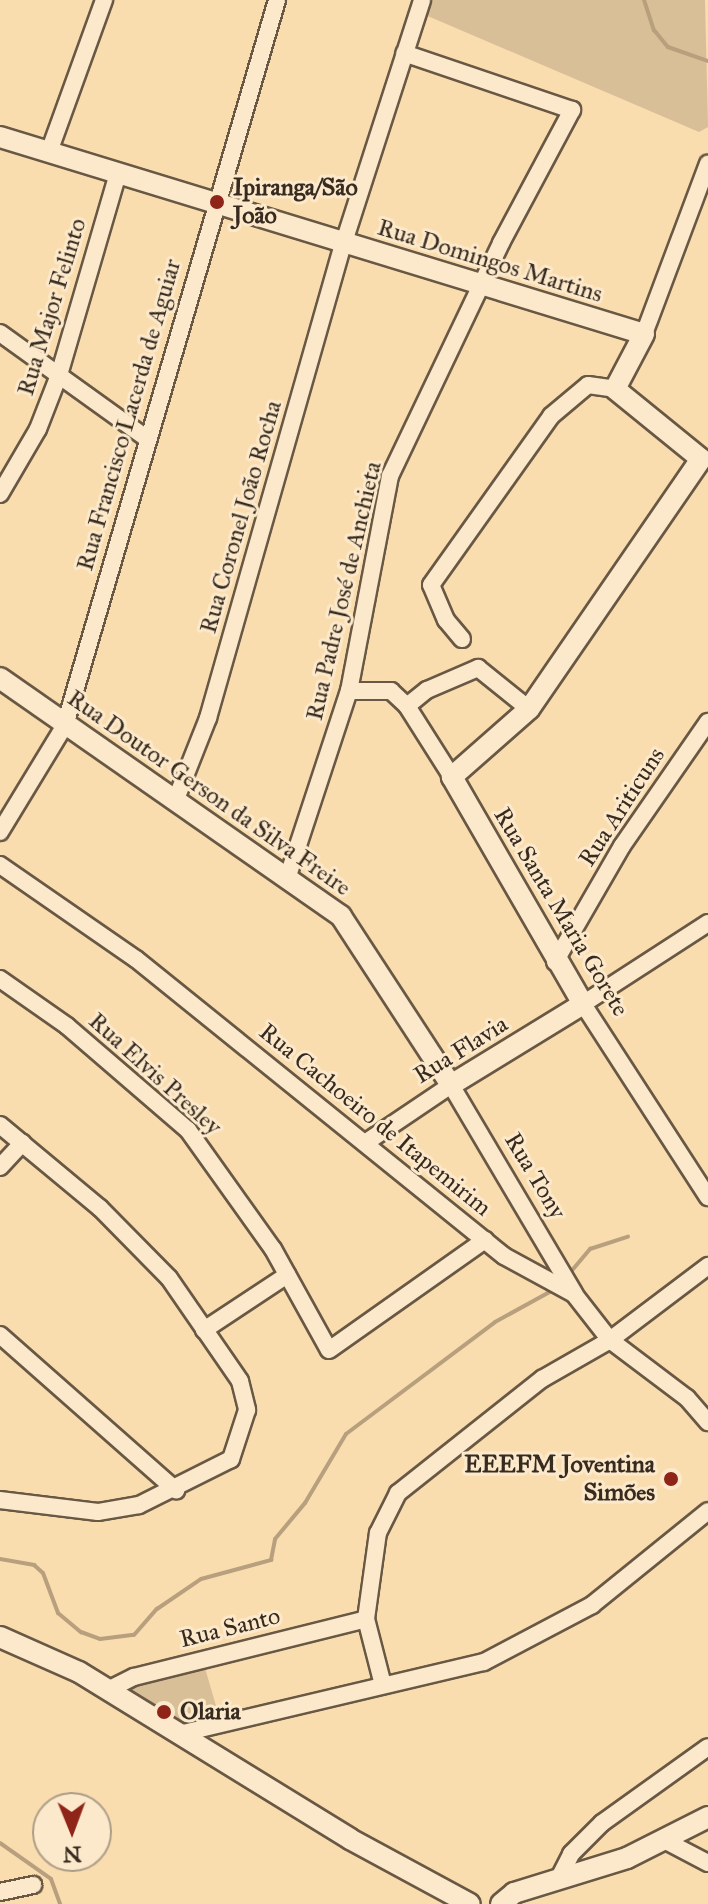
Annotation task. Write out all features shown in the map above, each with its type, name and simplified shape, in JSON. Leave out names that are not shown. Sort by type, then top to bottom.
[{"type":"street","points":[[49,152],[104,0]]},
{"type":"street","name":"Rua Francisco Lacerda de Aguiar","points":[[0,832],[65,725],[146,438],[277,0]]},
{"type":"street","name":"Rua Coronel João Rocha","points":[[176,799],[208,718],[343,245],[422,0]]},
{"type":"street","name":"Rua Padre José de Anchieta","points":[[288,876],[349,691],[390,476],[480,287],[572,110],[404,53]]},
{"type":"street","name":"Rua Domingos Martins","points":[[0,137],[217,202],[480,287],[644,334]]},
{"type":"street","points":[[615,389],[644,334],[708,164]]},
{"type":"street","name":"Rua Major Felinto","points":[[0,494],[38,429],[59,375],[118,173]]},
{"type":"street","points":[[0,333],[146,438]]},
{"type":"street","points":[[452,777],[529,709],[706,457],[615,389],[588,385],[551,416],[431,585],[446,620],[462,639]]},
{"type":"street","points":[[349,691],[391,691],[407,706],[427,690],[478,668],[529,709]]},
{"type":"street","name":"Rua Doutor Gerson da Silva Freire","points":[[0,678],[288,876],[341,916],[451,1085]]},
{"type":"street","name":"Rua Santa Maria Gorete","points":[[407,706],[452,777],[555,962],[708,1197]]},
{"type":"street","name":"Rua Ariticuns","points":[[555,962],[622,846],[708,722]]},
{"type":"street","name":"Rua Cachoeiro de Itapemirim","points":[[0,865],[136,959],[368,1141],[485,1240],[574,1294],[610,1340],[687,1398],[708,1422]]},
{"type":"street","points":[[583,1004],[708,923]]},
{"type":"street","name":"Rua Elvis Presley","points":[[0,979],[67,1026],[188,1130],[226,1177],[329,1350],[485,1240]]},
{"type":"street","name":"Rua Flavia","points":[[368,1141],[451,1085],[583,1004]]},
{"type":"street","name":"Rua Tony","points":[[451,1085],[574,1294]]},
{"type":"street","points":[[0,1125],[110,1218],[169,1278],[240,1381],[247,1410],[231,1459],[176,1490],[139,1505],[98,1512],[0,1500]]},
{"type":"street","points":[[0,1167],[22,1143]]},
{"type":"street","points":[[383,1685],[366,1619],[378,1533],[398,1493],[542,1379],[610,1340],[708,1266]]},
{"type":"street","points":[[204,1330],[287,1275]]},
{"type":"street","points":[[0,1335],[176,1490]]},
{"type":"street","points":[[179,1734],[484,1662],[551,1631],[592,1605],[708,1511]]},
{"type":"street","name":"Rua Santo","points":[[108,1690],[134,1677],[366,1619]]},
{"type":"street","points":[[0,1637],[48,1655],[350,1839],[470,1904]]},
{"type":"street","points":[[559,1878],[571,1854],[602,1823],[708,1747]]},
{"type":"street","points":[[501,1904],[514,1893],[627,1858],[708,1817]]},
{"type":"street","points":[[662,1839],[708,1863]]},
{"type":"street","points":[[0,1892],[33,1885]]},
{"type":"shaded area","points":[[428,0],[705,0],[708,127],[699,132],[423,14]]},
{"type":"shaded area","points":[[205,1668],[219,1716],[178,1726],[127,1693],[132,1685]]},
{"type":"waterway","points":[[644,0],[654,30],[668,47],[708,61]]},
{"type":"waterway","points":[[569,1274],[590,1249],[628,1237]]},
{"type":"waterway","points":[[0,1559],[34,1565],[43,1573],[58,1613],[81,1632],[100,1639],[134,1635],[157,1609],[201,1579],[271,1560],[275,1539],[305,1503],[346,1434],[495,1322],[555,1289]]},
{"type":"waterway","points":[[0,1843],[51,1879],[60,1904]]},
{"type":"place","name":"Ipiranga/São João","points":[[217,202]]},
{"type":"place","name":"EEEFM Joventina Simões","points":[[671,1479]]},
{"type":"place","name":"Olaria","points":[[164,1712]]}]
